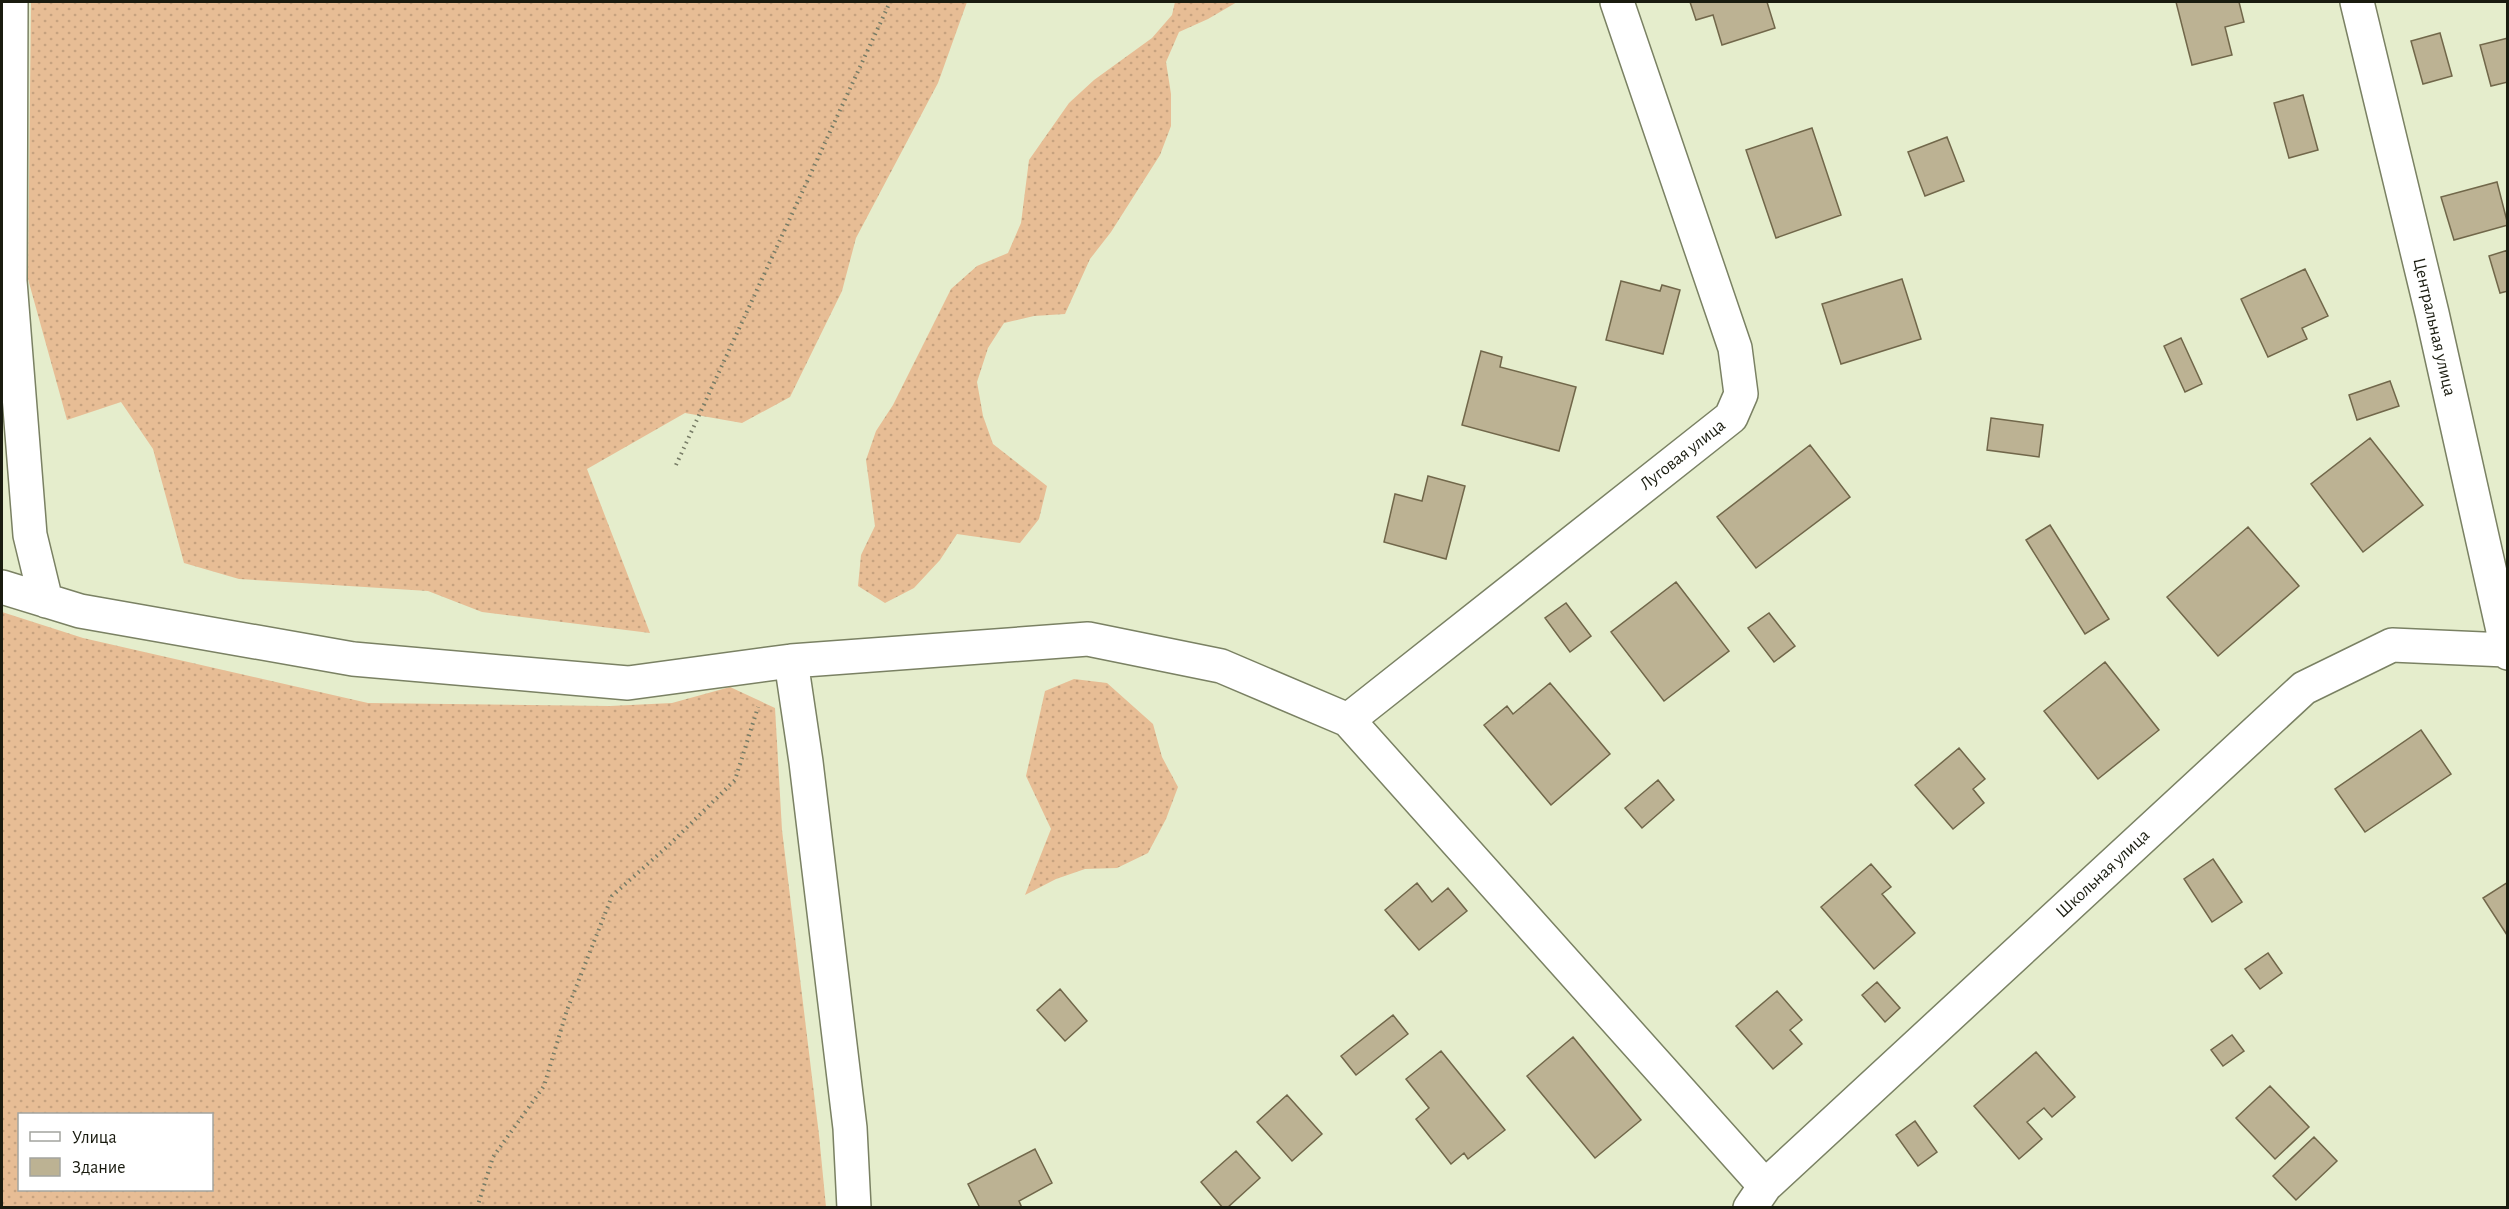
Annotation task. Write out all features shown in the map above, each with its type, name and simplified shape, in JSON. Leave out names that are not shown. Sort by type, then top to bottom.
[{"type":"street","points":[[11,2],[10,280],[30,535],[46,601]]},
{"type":"street","name":"Луговая улица","points":[[1348,720],[1731,417],[1741,394],[1735,348],[1617,2]]},
{"type":"street","name":"Центральная улица","points":[[2356,2],[2432,313],[2507,652]]},
{"type":"street","points":[[2,587],[80,611],[353,659],[628,683],[782,662],[1088,639],[1221,666],[1348,720],[1757,1197]]},
{"type":"street","name":"Школьная улица","points":[[1757,1197],[2304,688],[2392,645],[2507,652]]},
{"type":"street","points":[[782,662],[806,762],[850,1128],[854,1208]]},
{"type":"path","points":[[676,465],[890,2]]},
{"type":"path","points":[[477,1208],[493,1157],[544,1086],[567,1010],[612,896],[668,846],[735,780],[782,662]]},
{"type":"shaded area","points":[[31,2],[967,2],[938,83],[856,238],[842,291],[790,397],[742,423],[685,413],[587,469],[650,633],[482,612],[428,591],[239,579],[184,563],[153,449],[121,402],[67,420],[28,279]]},
{"type":"shaded area","points":[[1175,2],[1237,2],[1179,32],[1166,62],[1171,94],[1171,126],[1160,155],[1111,232],[1090,259],[1065,314],[1034,316],[1004,323],[988,348],[977,382],[983,416],[993,444],[1047,486],[1039,519],[1020,543],[957,534],[940,560],[914,588],[885,603],[858,586],[861,555],[875,526],[866,460],[876,431],[893,405],[951,289],[977,266],[1008,253],[1021,223],[1029,160],[1069,103],[1094,80],[1152,38],[1172,15]]},
{"type":"shaded area","points":[[2,612],[83,638],[368,703],[610,706],[672,703],[730,687],[775,708],[782,830],[826,1207],[2,1207]]},
{"type":"shaded area","points":[[1074,679],[1107,683],[1153,724],[1162,757],[1178,787],[1166,819],[1148,853],[1117,868],[1085,869],[1056,879],[1025,895],[1051,829],[1026,776],[1045,691]]},
{"type":"building","points":[[1690,2],[1767,2],[1775,28],[1722,45],[1713,15],[1696,20]]},
{"type":"building","points":[[2176,2],[2239,2],[2244,22],[2225,27],[2232,55],[2192,65]]},
{"type":"building","points":[[2440,33],[2452,76],[2423,84],[2411,41]]},
{"type":"building","points":[[2508,38],[2508,82],[2491,86],[2480,45]]},
{"type":"building","points":[[2303,95],[2318,150],[2289,158],[2274,103]]},
{"type":"building","points":[[1812,128],[1841,215],[1776,238],[1746,150]]},
{"type":"building","points":[[1947,137],[1964,181],[1925,196],[1908,152]]},
{"type":"building","points":[[2497,182],[2508,225],[2454,240],[2441,197]]},
{"type":"building","points":[[2508,250],[2508,291],[2500,293],[2489,256]]},
{"type":"building","points":[[2305,269],[2328,316],[2302,328],[2307,339],[2268,357],[2241,299]]},
{"type":"building","points":[[1902,279],[1921,339],[1841,364],[1822,304]]},
{"type":"building","points":[[1621,281],[1660,291],[1662,285],[1680,290],[1663,354],[1606,340]]},
{"type":"building","points":[[2181,338],[2202,384],[2185,392],[2164,346]]},
{"type":"building","points":[[1481,351],[1502,357],[1500,367],[1576,387],[1559,451],[1462,425]]},
{"type":"building","points":[[2390,381],[2399,406],[2357,420],[2349,395]]},
{"type":"building","points":[[1991,418],[2043,425],[2039,457],[1987,450]]},
{"type":"building","points":[[2370,438],[2423,505],[2363,552],[2311,484]]},
{"type":"building","points":[[1810,445],[1850,497],[1756,568],[1717,517]]},
{"type":"building","points":[[1428,476],[1465,486],[1446,559],[1384,542],[1395,494],[1422,501]]},
{"type":"building","points":[[2050,525],[2109,619],[2085,634],[2026,540]]},
{"type":"building","points":[[2248,527],[2299,586],[2218,656],[2167,597]]},
{"type":"building","points":[[1676,582],[1729,651],[1664,701],[1611,632]]},
{"type":"building","points":[[1566,603],[1591,636],[1570,652],[1545,618]]},
{"type":"building","points":[[1769,613],[1795,646],[1774,662],[1748,628]]},
{"type":"building","points":[[2105,662],[2159,730],[2098,779],[2044,711]]},
{"type":"building","points":[[1550,683],[1610,754],[1551,805],[1484,725],[1507,706],[1513,714]]},
{"type":"building","points":[[2421,730],[2451,774],[2365,832],[2335,789]]},
{"type":"building","points":[[1959,748],[1985,779],[1973,789],[1984,803],[1953,829],[1915,785]]},
{"type":"building","points":[[1658,780],[1674,800],[1642,828],[1625,808]]},
{"type":"building","points":[[2213,859],[2242,902],[2212,922],[2184,879]]},
{"type":"building","points":[[1871,864],[1891,887],[1882,894],[1915,933],[1874,969],[1821,907]]},
{"type":"building","points":[[2508,882],[2508,934],[2507,935],[2483,898]]},
{"type":"building","points":[[1417,883],[1432,902],[1448,888],[1467,911],[1419,950],[1385,910]]},
{"type":"building","points":[[2268,953],[2282,973],[2260,989],[2245,969]]},
{"type":"building","points":[[1877,982],[1900,1008],[1885,1022],[1862,995]]},
{"type":"building","points":[[1060,989],[1087,1021],[1065,1041],[1037,1010]]},
{"type":"building","points":[[1777,991],[1802,1020],[1790,1030],[1802,1044],[1773,1069],[1736,1026]]},
{"type":"building","points":[[1393,1015],[1408,1034],[1356,1075],[1341,1056]]},
{"type":"building","points":[[2232,1035],[2244,1051],[2223,1066],[2211,1050]]},
{"type":"building","points":[[1573,1037],[1641,1120],[1595,1158],[1527,1076]]},
{"type":"building","points":[[1441,1051],[1505,1130],[1468,1159],[1464,1153],[1451,1164],[1416,1119],[1429,1108],[1406,1079]]},
{"type":"building","points":[[2036,1052],[2075,1097],[2052,1117],[2044,1108],[2027,1122],[2042,1139],[2019,1159],[1974,1106]]},
{"type":"building","points":[[2270,1086],[2309,1127],[2275,1159],[2236,1118]]},
{"type":"building","points":[[1287,1095],[1322,1134],[1292,1161],[1257,1122]]},
{"type":"building","points":[[1915,1121],[1937,1152],[1918,1166],[1896,1135]]},
{"type":"building","points":[[2314,1137],[2337,1161],[2296,1200],[2273,1176]]},
{"type":"building","points":[[1035,1149],[1052,1183],[1019,1201],[1022,1208],[980,1208],[968,1184]]},
{"type":"building","points":[[1236,1151],[1260,1178],[1227,1208],[1223,1208],[1201,1182]]}]
